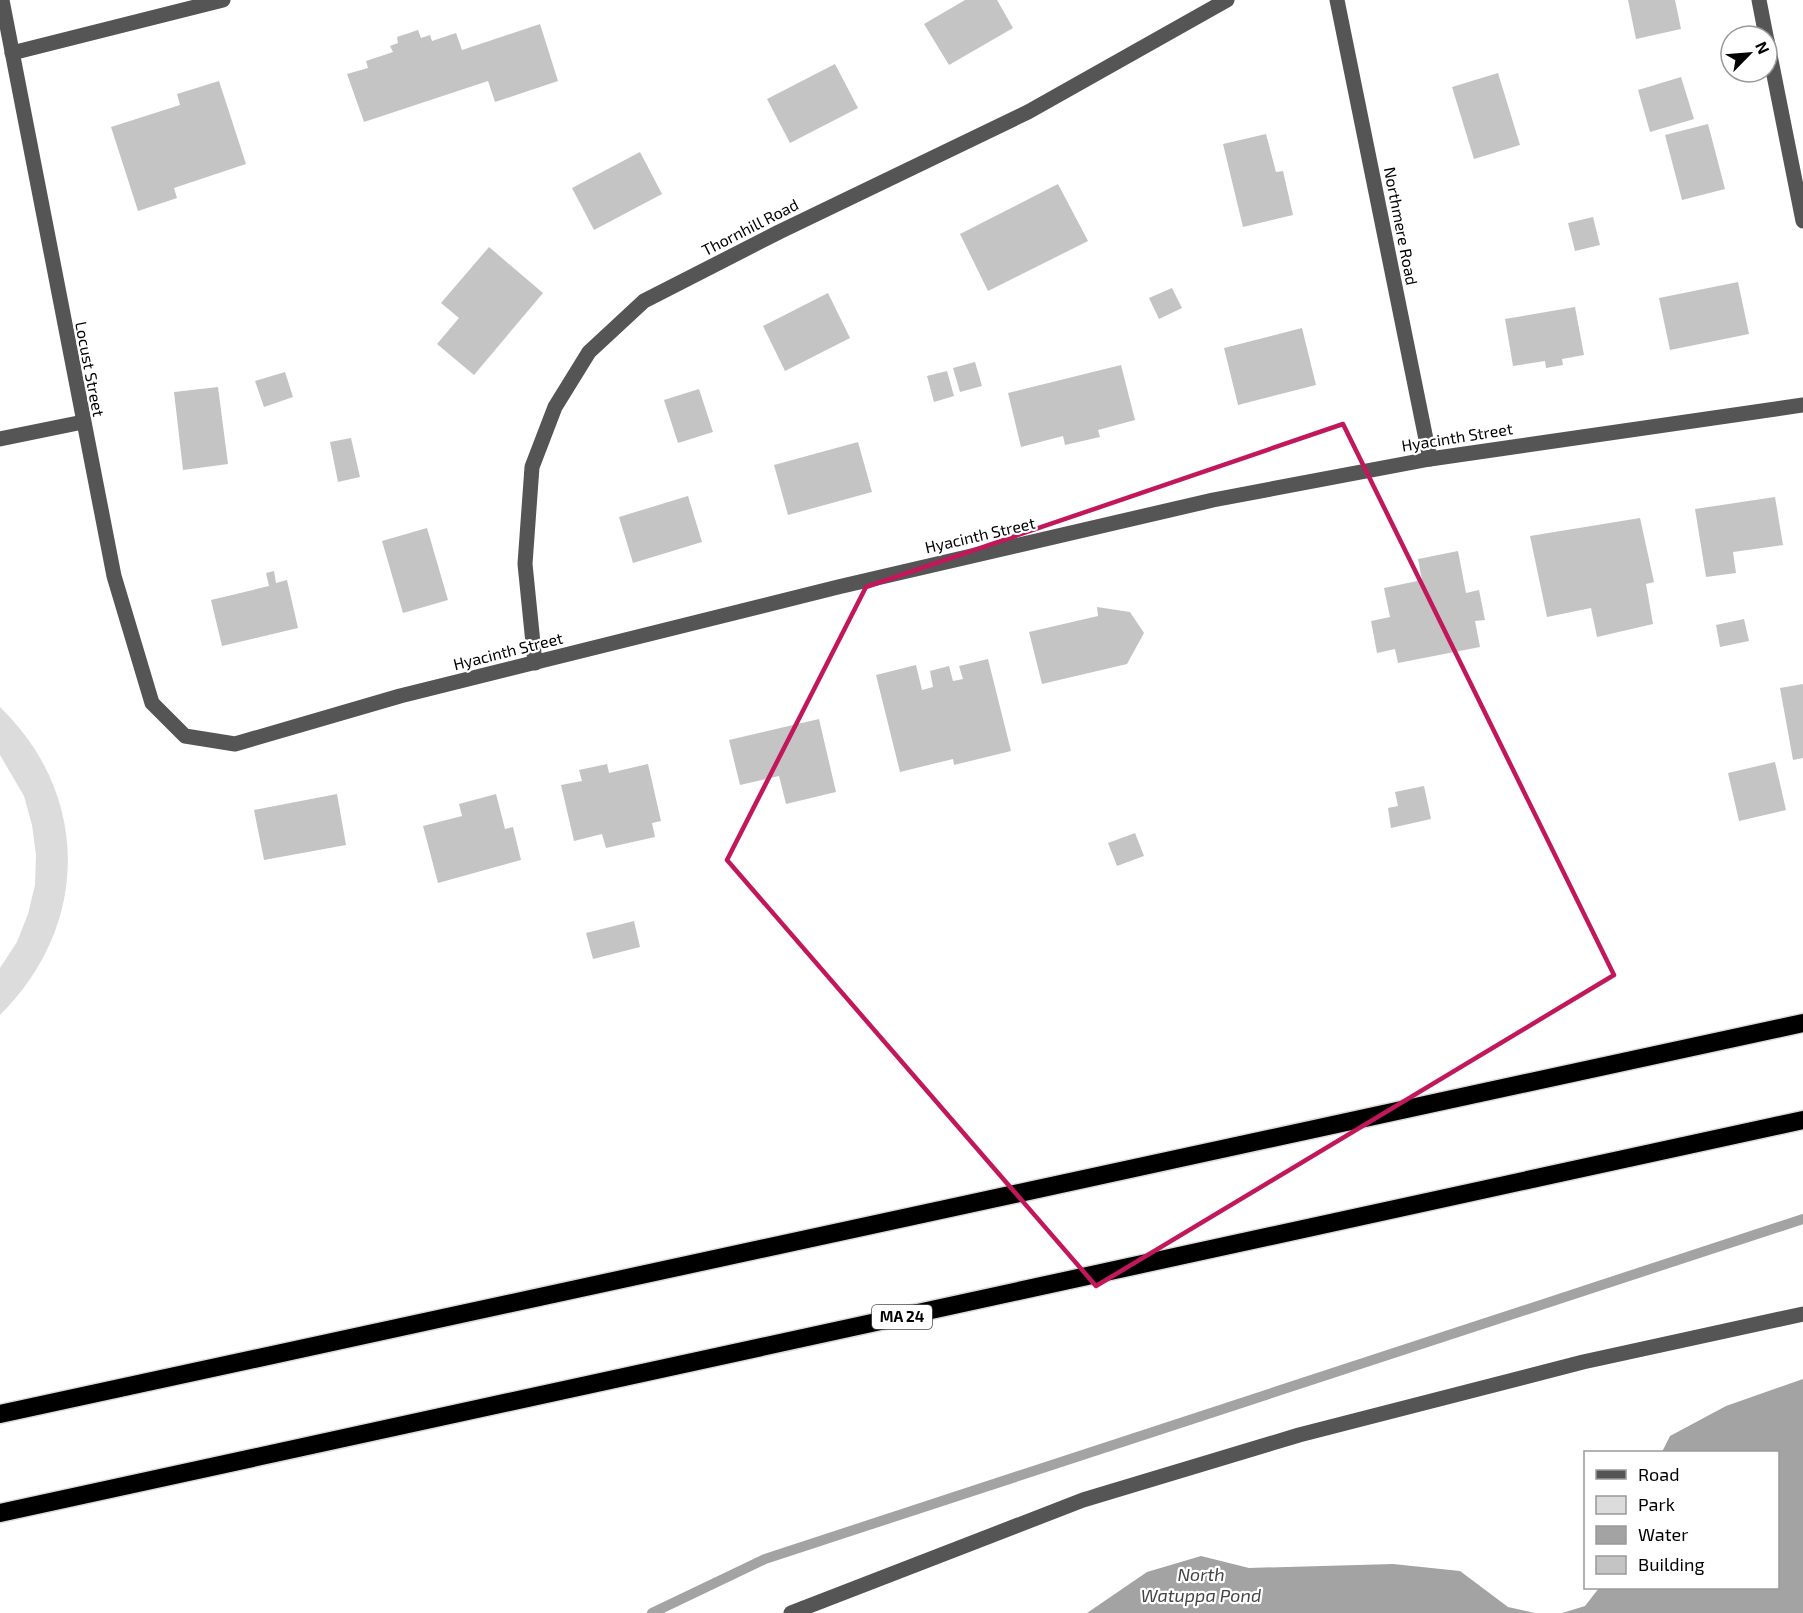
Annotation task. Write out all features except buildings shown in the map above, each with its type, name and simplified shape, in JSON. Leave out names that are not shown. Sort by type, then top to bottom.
[{"type":"highway","points":[[0,1414],[1803,1023]]},
{"type":"highway","name":"MA 24","points":[[0,1513],[1803,1120]]},
{"type":"street","name":"Locust Street","points":[[2,0],[114,576],[152,703],[179,730]]},
{"type":"street","points":[[12,53],[223,0]]},
{"type":"street","name":"Thornhill Road","points":[[535,663],[525,564],[532,467],[555,407],[590,352],[597,345],[644,301],[790,227],[1028,112],[1227,0]]},
{"type":"street","name":"Northmere Road","points":[[1337,0],[1430,459]]},
{"type":"street","points":[[1759,0],[1764,24]]},
{"type":"street","points":[[1776,84],[1803,221]]},
{"type":"street","name":"Hyacinth Street","points":[[179,730],[185,736],[235,744],[400,696],[826,590],[1213,500],[1430,459],[1803,405]]},
{"type":"street","points":[[0,439],[83,422]]},
{"type":"street","points":[[791,1613],[1083,1500],[1299,1435],[1583,1362],[1803,1314]]},
{"type":"highlighted area","points":[[1343,424],[1614,975],[1096,1286],[727,860],[866,587]]},
{"type":"green space","points":[[0,707],[30,742],[51,780],[64,820],[68,861],[64,902],[51,942],[30,980],[0,1015],[0,968],[17,942],[28,914],[35,885],[36,855],[32,825],[24,796],[0,755]]},
{"type":"water","points":[[1803,1379],[1803,1613],[1562,1613],[1585,1606],[1598,1589],[1779,1589],[1779,1451],[1662,1451],[1670,1436],[1726,1406]]},
{"type":"water","name":"North Watuppa Pond","points":[[1201,1556],[1249,1568],[1393,1564],[1460,1571],[1508,1607],[1535,1613],[1087,1613],[1147,1572]]},
{"type":"waterway","points":[[652,1613],[765,1559],[1803,1219]]}]
